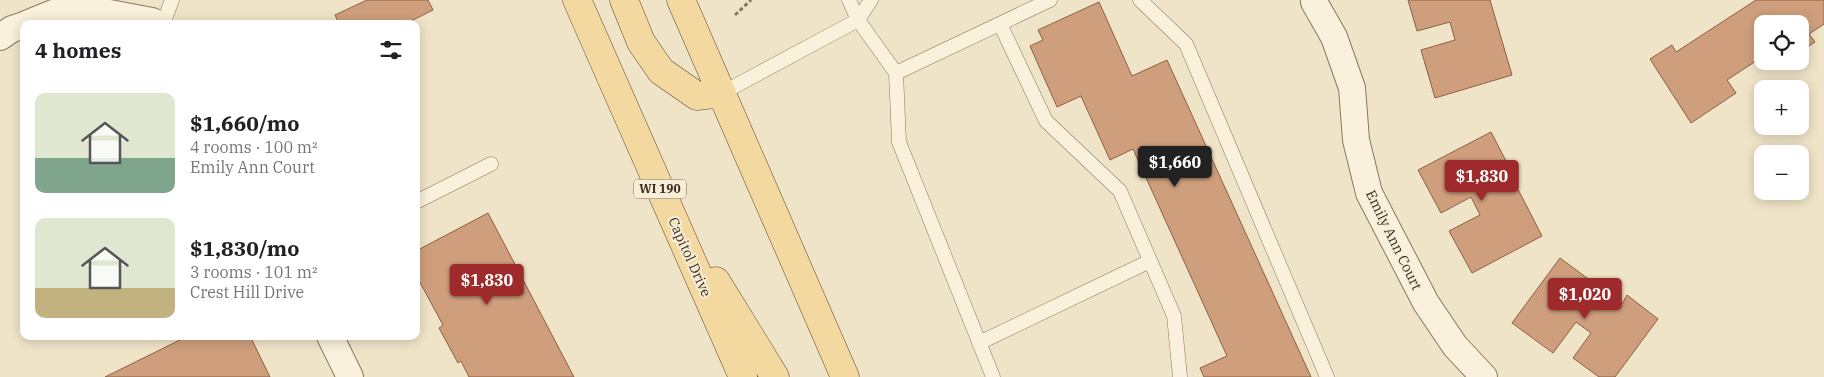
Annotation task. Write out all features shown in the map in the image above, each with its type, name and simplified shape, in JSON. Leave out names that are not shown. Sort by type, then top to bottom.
[{"type":"main road","name":"Capitol Drive","points":[[577,0],[743,377]]},
{"type":"main road","points":[[624,0],[641,42],[661,71],[697,96],[722,93]]},
{"type":"main road","points":[[681,0],[845,377]]},
{"type":"main road","points":[[657,183],[775,377]]},
{"type":"street","name":"Emily Ann Court","points":[[1314,2],[1334,37],[1352,88],[1356,140],[1369,193],[1426,303],[1455,346],[1484,377]]},
{"type":"street","points":[[35,20],[53,13],[99,11],[147,20]]},
{"type":"street","points":[[0,37],[20,26]]},
{"type":"street","points":[[332,340],[350,377]]},
{"type":"lane","points":[[164,20],[172,0]]},
{"type":"lane","points":[[850,0],[858,20],[896,73],[900,142],[993,377]]},
{"type":"lane","points":[[722,93],[858,20],[871,0]]},
{"type":"lane","points":[[896,73],[1050,0]]},
{"type":"lane","points":[[1140,0],[1186,44],[1328,377]]},
{"type":"lane","points":[[1000,24],[1046,120],[1120,191],[1174,316],[1180,377]]},
{"type":"lane","points":[[420,200],[491,164]]},
{"type":"lane","points":[[979,343],[1150,261]]},
{"type":"path","points":[[735,14],[751,0]]},
{"type":"building","points":[[367,0],[428,0],[433,10],[413,20],[337,20],[335,15]]},
{"type":"building","points":[[1408,0],[1490,0],[1512,75],[1435,98],[1421,50],[1455,40],[1450,22],[1417,31]]},
{"type":"building","points":[[1756,0],[1824,0],[1824,24],[1809,34],[1809,15],[1754,15],[1754,62],[1727,80],[1736,93],[1691,123],[1650,59],[1672,45],[1676,52]]},
{"type":"building","points":[[1099,2],[1132,76],[1167,60],[1311,377],[1204,377],[1200,368],[1227,356],[1133,149],[1110,160],[1081,96],[1057,107],[1030,46],[1043,40],[1038,30]]},
{"type":"building","points":[[1809,34],[1815,42],[1809,46]]},
{"type":"building","points":[[1491,132],[1506,161],[1504,162],[1542,236],[1472,273],[1449,231],[1480,215],[1471,197],[1441,213],[1418,170]]},
{"type":"building","points":[[488,213],[574,377],[469,377],[461,361],[458,363],[439,328],[443,325],[420,282],[420,249]]},
{"type":"building","points":[[1560,258],[1622,304],[1627,295],[1658,319],[1615,377],[1599,377],[1573,358],[1591,333],[1576,322],[1553,353],[1512,323]]},
{"type":"building","points":[[180,340],[252,340],[270,377],[105,377]]}]
